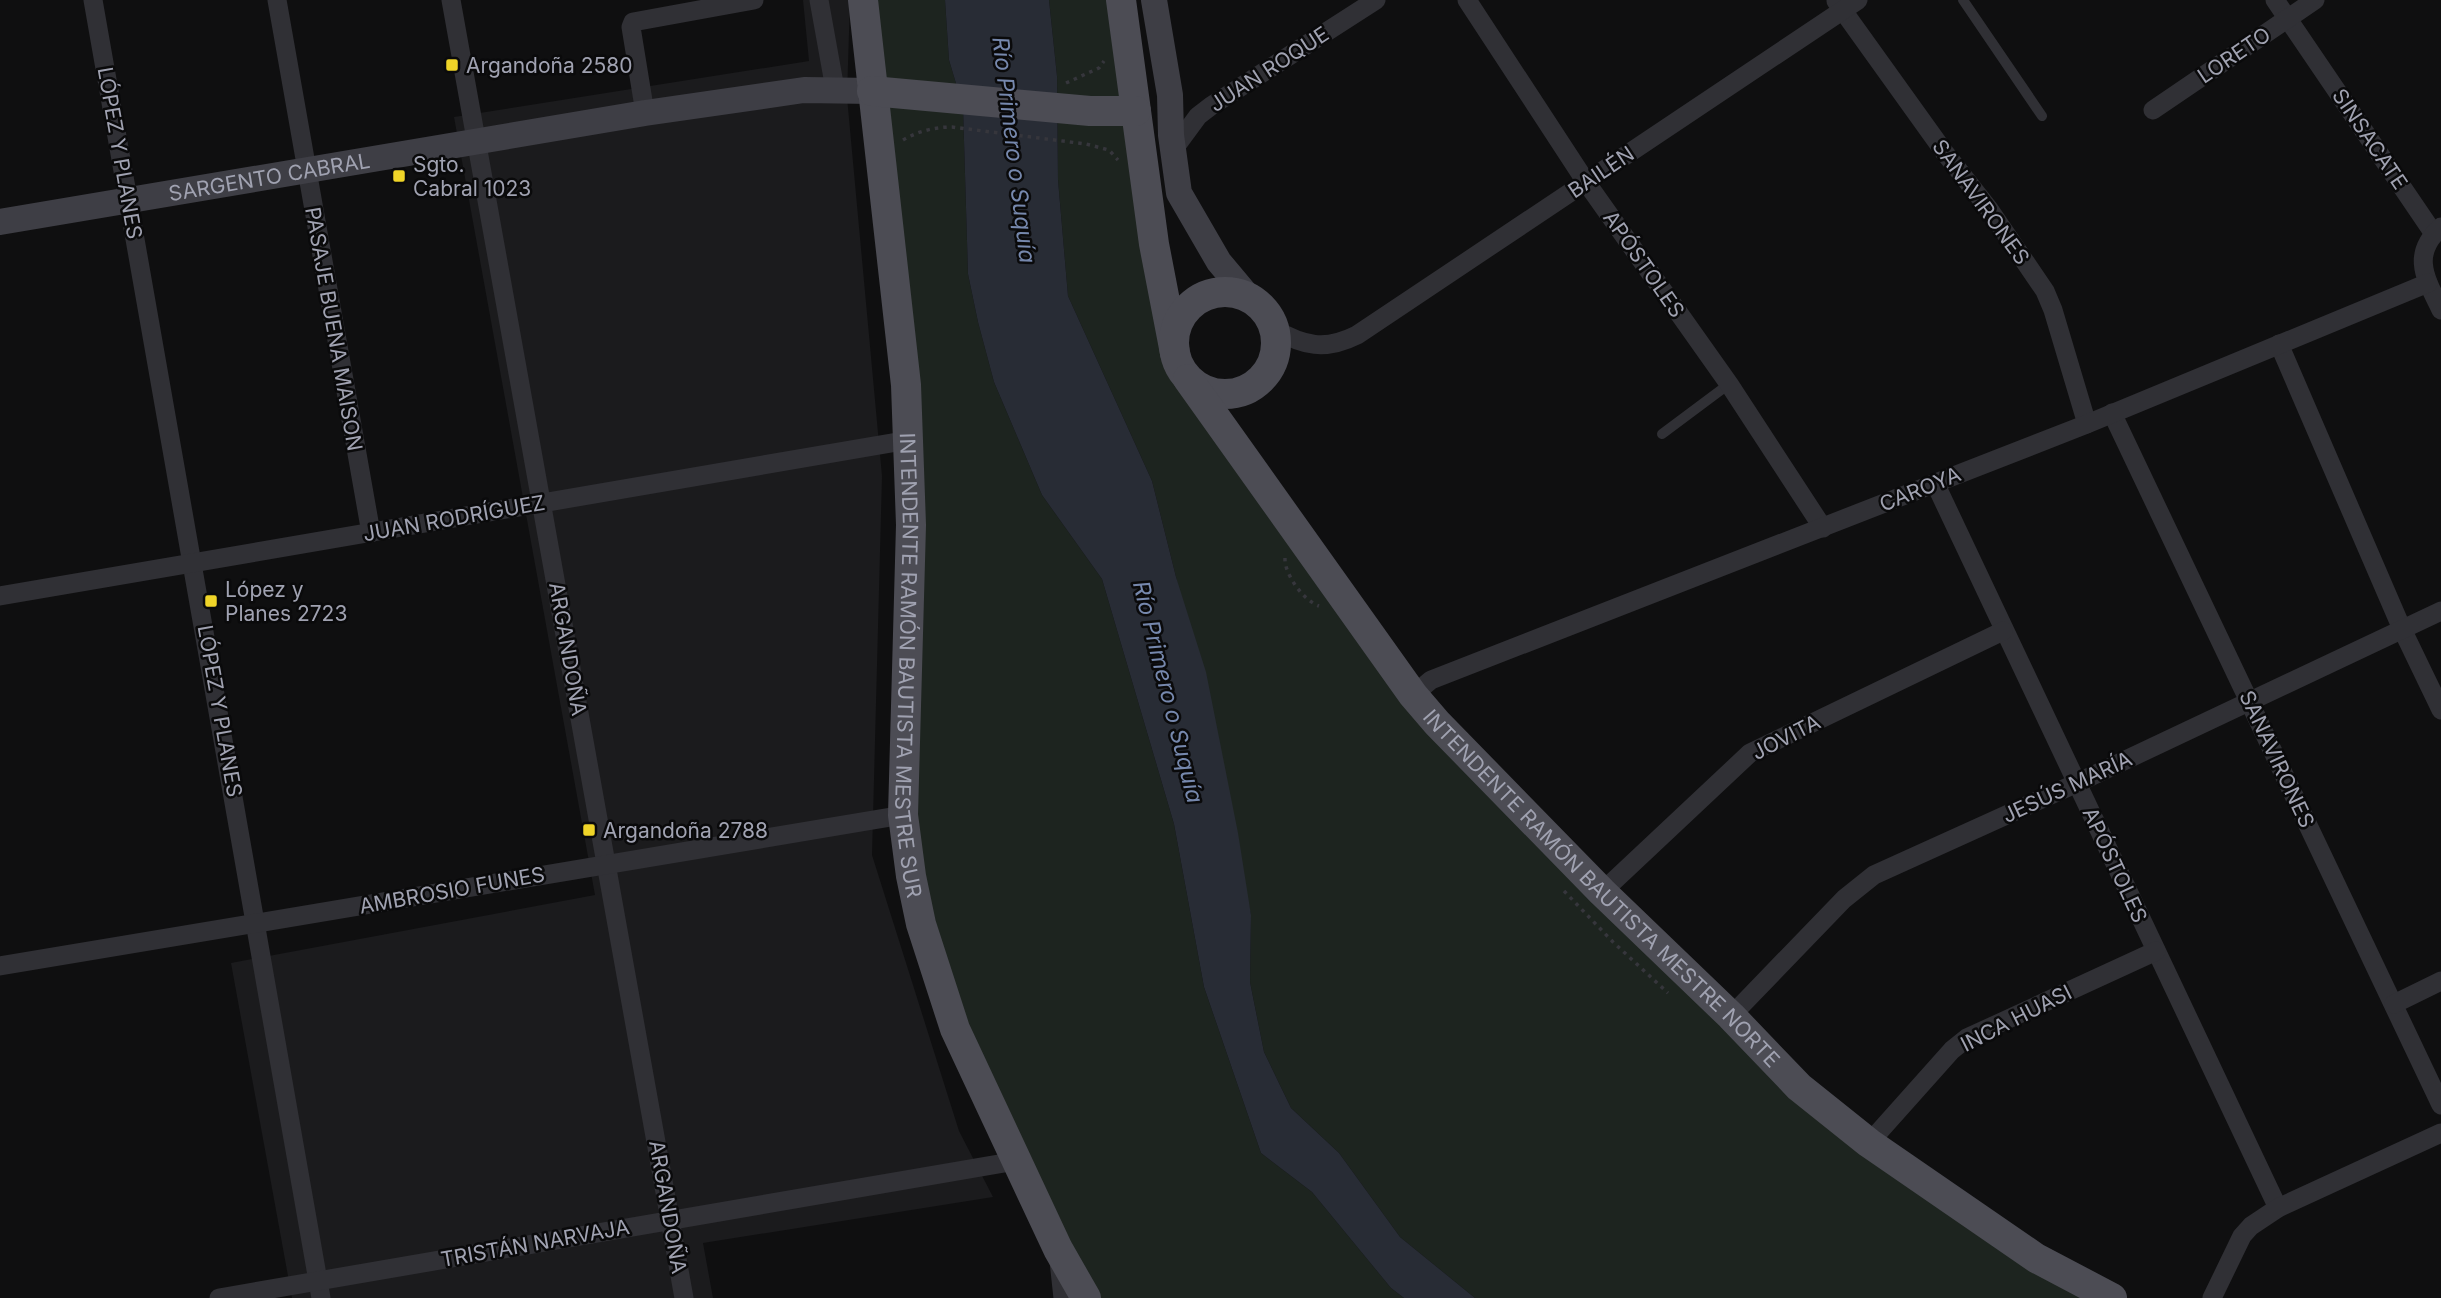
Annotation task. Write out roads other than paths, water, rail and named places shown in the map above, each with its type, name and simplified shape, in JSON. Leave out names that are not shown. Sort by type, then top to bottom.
[{"type":"main road","name":"INTENDENTE RAMÓN BAUTISTA MESTRE SUR","points":[[863,0],[906,385],[911,525],[903,815],[911,876],[921,924],[955,1029],[1058,1249],[1086,1298]]},
{"type":"main road","points":[[1121,0],[1154,244],[1175,353],[1180,367],[1188,379],[1202,389],[1218,394],[1235,393],[1251,387],[1264,376],[1272,362],[1275,345],[1273,329],[1261,307],[1251,300],[1236,293],[1219,292],[1202,297],[1188,307],[1178,321],[1174,338],[1175,353]]},
{"type":"main road","points":[[872,91],[1090,111],[1136,111]]},
{"type":"main road","name":"INTENDENTE RAMÓN BAUTISTA MESTRE NORTE","points":[[1188,379],[1413,695],[1602,892],[1731,1016],[1799,1087],[1869,1143],[2036,1258],[2112,1298]]},
{"type":"street","name":"LÓPEZ Y PLANES","points":[[93,0],[320,1289]]},
{"type":"street","name":"PASAJE BUENA MAISON","points":[[277,0],[371,533]]},
{"type":"street","name":"ARGANDOÑA","points":[[451,0],[684,1298]]},
{"type":"street","points":[[645,113],[631,27],[633,22],[754,0]]},
{"type":"street","points":[[819,0],[835,89]]},
{"type":"street","points":[[1154,0],[1170,95],[1172,150],[1179,193],[1219,262],[1251,300]]},
{"type":"street","name":"JUAN ROQUE","points":[[1172,150],[1198,116],[1211,106],[1377,0]]},
{"type":"street","name":"APÓSTOLES","points":[[1467,0],[1586,182],[1729,384],[1823,528]]},
{"type":"street","name":"SINSACATE","points":[[2275,0],[2438,231],[2423,258],[2423,270],[2428,284]]},
{"type":"street","name":"LORETO","points":[[2153,110],[2315,0]]},
{"type":"street","name":"BAILÉN","points":[[1273,329],[1304,343],[1330,345],[1342,342],[1368,328],[1845,3]]},
{"type":"street","name":"SANAVIRONES","points":[[1845,3],[2045,291],[2087,424]]},
{"type":"street","name":"SARGENTO CABRAL","points":[[0,222],[645,113],[804,90],[872,91]]},
{"type":"street","points":[[2428,284],[2441,310]]},
{"type":"street","name":"CAROYA","points":[[1413,695],[1431,680],[2087,424],[2428,284]]},
{"type":"street","points":[[2278,344],[2402,629],[2441,710]]},
{"type":"street","name":"SANAVIRONES","points":[[2112,413],[2441,1105]]},
{"type":"street","name":"JUAN RODRÍGUEZ","points":[[0,597],[909,440]]},
{"type":"street","name":"APÓSTOLES","points":[[1935,483],[2278,1209]]},
{"type":"street","name":"JESÚS MARÍA","points":[[1731,1016],[1843,899],[1866,881],[2441,611]]},
{"type":"street","name":"JOVITA","points":[[1602,892],[1750,754],[2003,631]]},
{"type":"street","name":"AMBROSIO FUNES","points":[[0,966],[903,815]]},
{"type":"street","name":"INCA HUASI","points":[[1869,1143],[1952,1050],[1966,1038],[2156,951]]},
{"type":"street","points":[[2394,1004],[2441,981]]},
{"type":"street","points":[[2212,1298],[2242,1236],[2251,1226],[2278,1209],[2441,1133]]},
{"type":"street","name":"TRISTÁN NARVAJA","points":[[219,1298],[320,1289],[670,1219],[1016,1161]]},
{"type":"street","points":[[1058,1249],[1063,1298]]},
{"type":"lane","points":[[1963,0],[2042,116]]},
{"type":"lane","points":[[1662,433],[1729,384]]},
{"type":"water","name":"Río Primero o Suquía","points":[[945,0],[1049,0],[1057,76],[1058,180],[1068,296],[1152,481],[1176,577],[1206,672],[1238,833],[1251,915],[1250,982],[1264,1052],[1291,1108],[1339,1153],[1400,1237],[1475,1298],[1404,1298],[1391,1288],[1312,1192],[1261,1153],[1204,987],[1174,824],[1102,579],[1042,495],[994,382],[968,274],[963,107],[949,60]]},
{"type":"place","name":"Argandoña 2580","points":[[452,65]]},
{"type":"place","name":"Sgto. Cabral 1023","points":[[399,176]]},
{"type":"place","name":"López y Planes 2723","points":[[211,601]]},
{"type":"place","name":"Argandoña 2788","points":[[589,830]]}]
